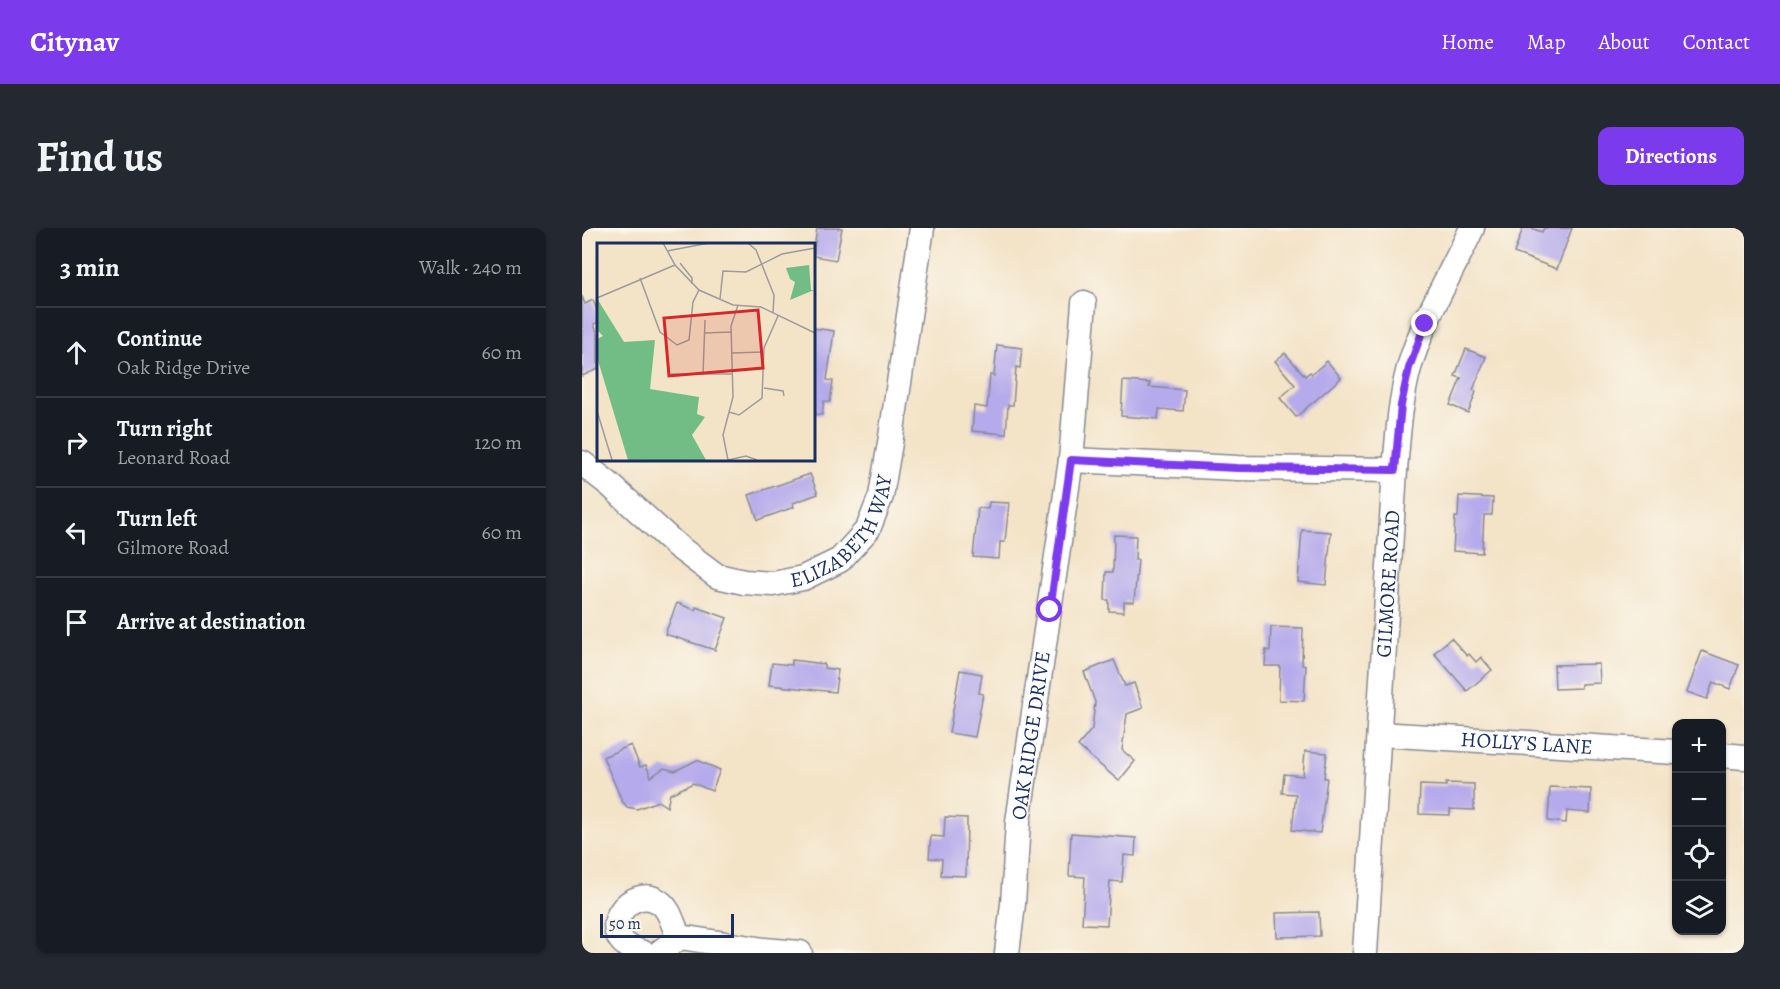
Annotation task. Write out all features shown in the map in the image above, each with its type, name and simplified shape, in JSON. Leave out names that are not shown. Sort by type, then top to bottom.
[{"type":"street","name":"ELIZABETH WAY","points":[[582,463],[609,484],[677,546],[717,576],[744,582],[773,584],[803,578],[840,560],[868,529],[881,496],[922,228]]},
{"type":"street","name":"GILMORE ROAD","points":[[1365,953],[1401,405],[1409,368],[1425,324],[1472,228]]},
{"type":"street","name":"OAK RIDGE DRIVE","points":[[1007,953],[1013,904],[1018,822],[1071,460],[1084,303]]},
{"type":"street","points":[[1071,460],[1237,468],[1395,470]]},
{"type":"street","name":"HOLLY'S LANE","points":[[1379,734],[1672,752]]},
{"type":"street","points":[[1726,755],[1744,757]]},
{"type":"street","points":[[643,953],[621,940],[616,929],[618,915],[632,901],[644,898],[657,901],[669,912],[680,937]]},
{"type":"street","points":[[659,953],[680,937],[800,953]]},
{"type":"building","points":[[817,228],[842,228],[836,260],[814,256]]},
{"type":"building","points":[[1523,228],[1542,232],[1544,228],[1572,228],[1557,269],[1514,253]]},
{"type":"building","points":[[582,296],[585,304],[593,300],[597,311],[597,322],[594,324],[597,332],[597,369],[582,376]]},
{"type":"building","points":[[814,328],[834,331],[827,380],[833,381],[830,402],[824,401],[822,415],[814,414]]},
{"type":"building","points":[[997,345],[1022,348],[1020,368],[1016,367],[1013,405],[1008,405],[1006,434],[972,431],[974,406],[987,408],[990,375],[994,376]]},
{"type":"building","points":[[1466,349],[1486,357],[1473,390],[1476,392],[1468,413],[1450,405],[1461,378],[1455,376]]},
{"type":"building","points":[[1285,353],[1305,376],[1310,372],[1312,374],[1327,361],[1341,378],[1296,417],[1280,398],[1295,385],[1275,361]]},
{"type":"building","points":[[1123,381],[1150,383],[1149,387],[1185,390],[1183,411],[1159,409],[1158,419],[1121,416]]},
{"type":"building","points":[[810,474],[818,494],[793,503],[794,507],[758,520],[749,495]]},
{"type":"building","points":[[1459,496],[1493,498],[1492,515],[1484,515],[1482,553],[1453,551]]},
{"type":"building","points":[[989,502],[1009,503],[1005,542],[1000,542],[999,559],[973,557],[978,508],[988,509]]},
{"type":"building","points":[[1302,530],[1331,532],[1326,585],[1298,582]]},
{"type":"building","points":[[1114,535],[1136,536],[1135,560],[1138,560],[1134,602],[1124,602],[1124,612],[1109,611],[1109,600],[1105,600],[1106,572],[1113,572]]},
{"type":"building","points":[[677,603],[727,618],[715,650],[665,634]]},
{"type":"building","points":[[1271,627],[1303,628],[1302,665],[1306,666],[1304,701],[1279,700],[1280,666],[1265,666],[1266,650],[1270,651]]},
{"type":"building","points":[[1451,638],[1467,656],[1469,654],[1476,662],[1481,657],[1492,670],[1467,691],[1434,653]]},
{"type":"building","points":[[1702,651],[1739,665],[1730,689],[1713,682],[1707,699],[1687,692]]},
{"type":"building","points":[[792,660],[824,664],[824,668],[838,670],[835,692],[769,685],[772,663],[792,665]]},
{"type":"building","points":[[1114,660],[1125,686],[1134,683],[1143,708],[1127,714],[1122,750],[1135,761],[1119,781],[1078,746],[1092,729],[1095,702],[1084,672]]},
{"type":"building","points":[[1599,664],[1600,683],[1581,684],[1581,688],[1555,689],[1554,665]]},
{"type":"building","points":[[960,670],[982,674],[979,693],[983,694],[975,737],[949,733]]},
{"type":"building","points":[[631,745],[640,767],[646,765],[651,777],[664,768],[675,771],[697,760],[720,770],[712,791],[693,783],[670,794],[667,807],[658,801],[637,809],[627,807],[622,801],[603,757]]},
{"type":"building","points":[[1305,751],[1327,753],[1324,778],[1327,778],[1320,833],[1292,830],[1296,794],[1282,793],[1284,774],[1303,776]]},
{"type":"building","points":[[1446,783],[1474,784],[1474,810],[1450,809],[1450,815],[1419,814],[1420,785],[1446,786]]},
{"type":"building","points":[[1550,787],[1591,789],[1590,813],[1567,811],[1566,823],[1548,821]]},
{"type":"building","points":[[945,817],[967,818],[966,876],[941,875],[942,859],[929,858],[931,836],[944,837]]},
{"type":"building","points":[[1071,833],[1136,838],[1135,856],[1124,855],[1122,882],[1110,881],[1107,925],[1082,924],[1085,877],[1069,876]]},
{"type":"building","points":[[1319,912],[1320,936],[1277,937],[1276,913]]},
{"type":"route","points":[[1050,610],[1071,460],[1237,468],[1395,470],[1401,405],[1409,368],[1425,324]]}]
